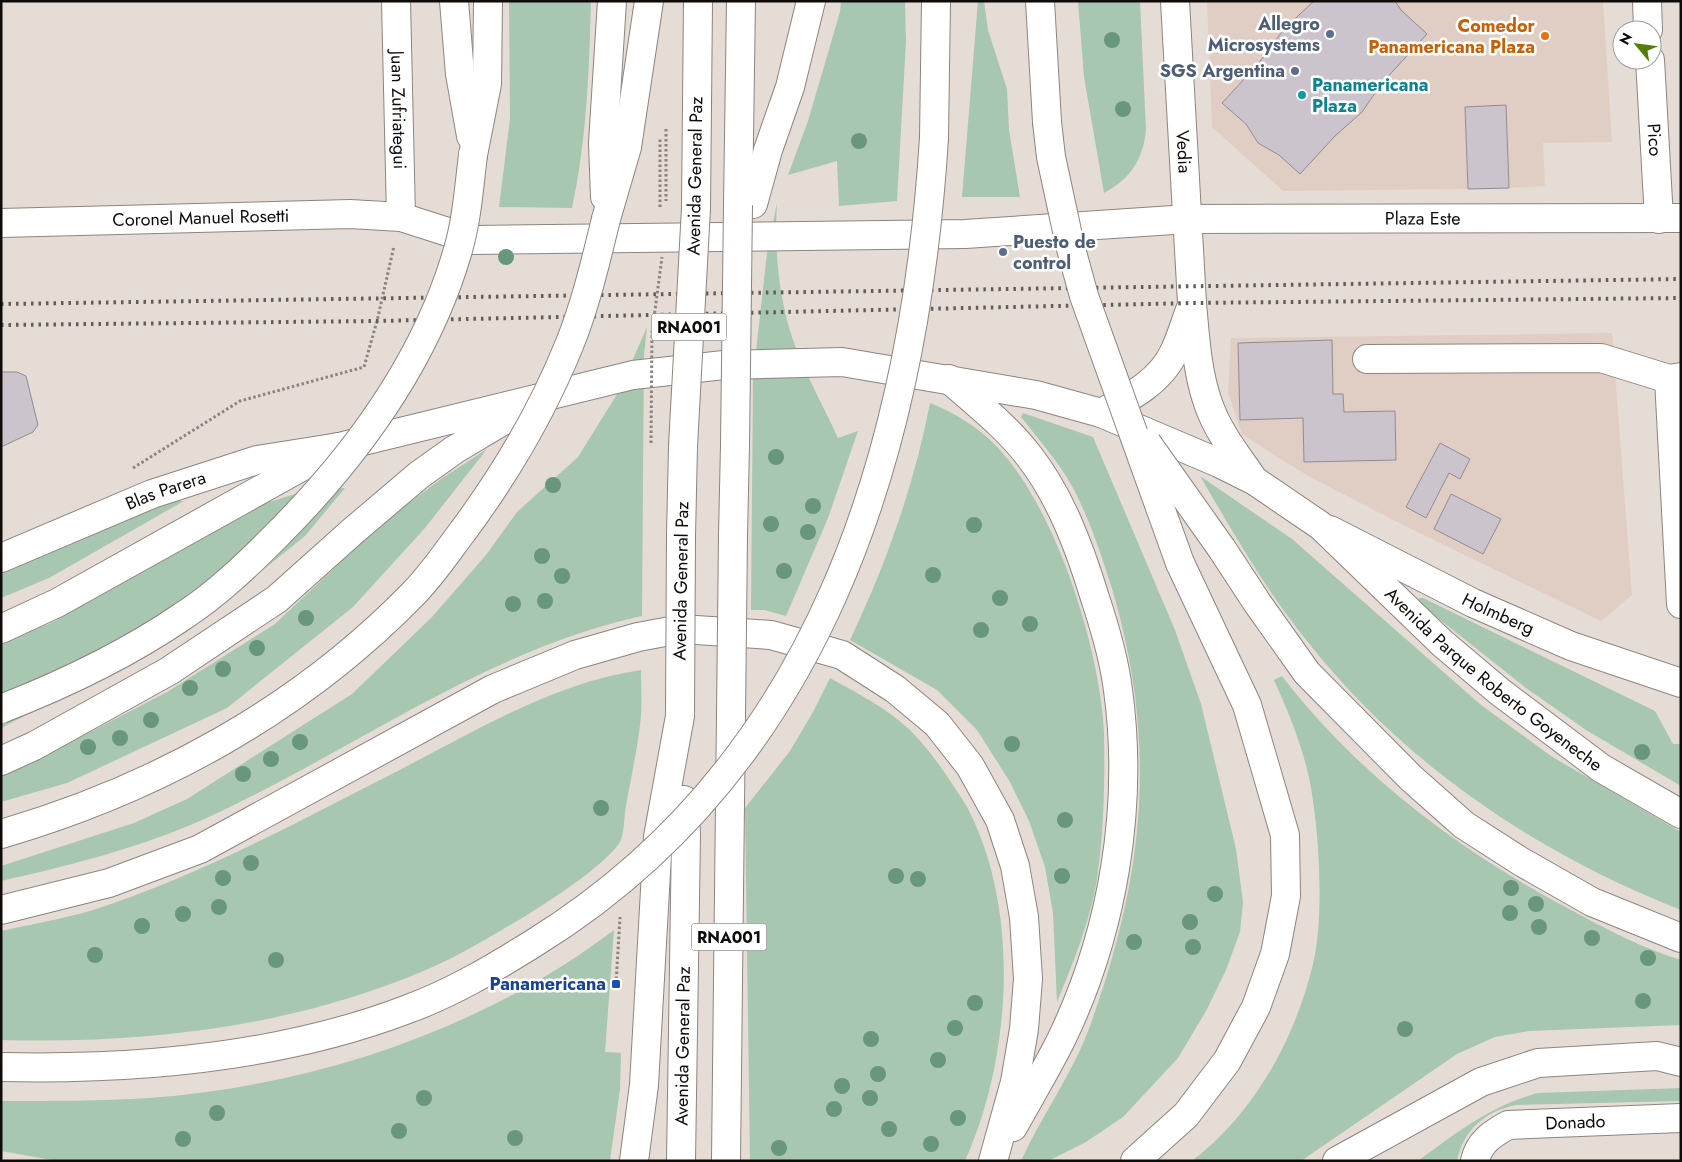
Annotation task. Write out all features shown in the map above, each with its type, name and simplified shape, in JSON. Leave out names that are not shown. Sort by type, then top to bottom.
[{"type":"main road","name":"Juan Zufriategui","points":[[396,1],[401,218]]},
{"type":"main road","points":[[454,1],[460,74],[473,152]]},
{"type":"main road","points":[[1,709],[62,685],[128,650],[184,616],[244,568],[317,495],[355,449],[396,388],[420,346],[458,250],[467,210],[473,152],[487,84],[488,1]]},
{"type":"main road","points":[[612,1],[615,145]]},
{"type":"main road","points":[[1,834],[119,794],[204,753],[278,708],[355,648],[414,593],[463,531],[486,500],[511,460],[539,410],[566,351],[590,281],[606,218],[615,145],[649,1]]},
{"type":"main road","name":"Avenida General Paz","points":[[681,1161],[686,834],[680,715],[681,536],[683,446],[696,208],[698,1]]},
{"type":"main road","points":[[741,1],[746,205]]},
{"type":"main road","points":[[746,205],[790,87],[810,14],[811,1]]},
{"type":"main road","points":[[1040,1],[1047,122],[1051,157],[1070,245],[1101,346],[1129,418],[1180,564],[1247,705],[1285,835],[1286,896],[1275,954],[1256,1007],[1227,1061],[1186,1115],[1134,1161]]},
{"type":"main road","name":"Vedia","points":[[1175,1],[1192,304],[1197,351],[1208,403],[1227,443],[1254,481]]},
{"type":"main road","points":[[1647,1],[1648,20]]},
{"type":"main road","points":[[1,1067],[46,1068],[139,1064],[248,1051],[362,1024],[410,1009],[489,971],[566,924],[636,870],[696,808],[738,759],[766,719],[806,651],[847,567],[875,488],[901,391],[917,299],[931,194],[938,9]]},
{"type":"main road","name":"Pico","points":[[1651,70],[1670,219]]},
{"type":"main road","name":"RNA001","points":[[726,1161],[737,248],[746,205]]},
{"type":"main road","name":"Coronel Manuel Rosetti","points":[[1,223],[350,214],[401,218],[474,240],[965,234],[1188,220]]},
{"type":"main road","name":"Plaza Este","points":[[1188,220],[1670,219]]},
{"type":"main road","points":[[1101,413],[1128,399],[1162,371],[1174,352],[1192,304]]},
{"type":"main road","points":[[1367,359],[1601,358],[1675,378],[1681,604]]},
{"type":"main road","points":[[1,629],[65,598],[337,447],[633,374],[724,365],[842,362],[1036,395],[1101,413],[1219,463],[1254,481],[1321,526]]},
{"type":"main road","points":[[949,379],[1030,456],[1058,502],[1087,570],[1104,626],[1118,688],[1122,729],[1124,780],[1120,830],[1108,898],[1092,958],[1062,1039],[993,1161]]},
{"type":"main road","points":[[1,761],[34,746],[169,671],[277,600],[353,531],[419,475],[454,450],[544,396]]},
{"type":"main road","points":[[1129,418],[1307,673],[1411,778],[1464,825],[1520,861],[1592,902],[1681,938]]},
{"type":"main road","name":"Blas Parera","points":[[1,558],[152,494],[257,460],[337,447]]},
{"type":"main road","name":"Holmberg","points":[[1321,526],[1482,607],[1571,646],[1681,683]]},
{"type":"main road","name":"Avenida Parque Roberto Goyeneche","points":[[1321,526],[1442,643],[1500,692],[1601,768],[1681,814]]},
{"type":"main road","points":[[1,910],[109,883],[200,849],[494,689],[575,655],[638,637],[682,629],[770,635],[842,655],[895,689],[937,724],[970,766],[1000,820],[1016,866],[1024,916],[1028,979],[1024,1029],[1015,1082],[993,1161]]},
{"type":"main road","points":[[634,1161],[644,1084],[658,837],[680,715]]},
{"type":"main road","points":[[1337,1161],[1481,1082],[1538,1064],[1673,1057]]},
{"type":"main road","points":[[1374,1161],[1425,1114]]},
{"type":"main road","name":"Donado","points":[[1476,1155],[1491,1134],[1508,1125],[1681,1118]]},
{"type":"path","points":[[660,207],[660,129],[666,129],[666,209]]},
{"type":"path","points":[[125,473],[240,401],[364,367],[378,321],[401,218]]},
{"type":"path","points":[[651,446],[652,333],[662,250]]},
{"type":"shaded area","points":[[1207,1],[1603,1],[1612,142],[1543,143],[1545,186],[1509,188],[1506,106],[1465,107],[1468,189],[1283,191],[1212,127]]},
{"type":"shaded area","points":[[1612,333],[1632,595],[1601,621],[1409,528],[1312,478],[1282,460],[1242,434],[1228,393],[1231,338]]},
{"type":"green space","points":[[509,1],[591,1],[584,131],[572,208],[499,207],[510,119]]},
{"type":"green space","points":[[841,1],[905,1],[906,41],[897,201],[839,206],[837,161],[788,175],[808,121],[840,12]]},
{"type":"green space","points":[[978,1],[984,1],[988,30],[1007,89],[1009,130],[1020,197],[962,197]]},
{"type":"green space","points":[[1078,1],[1140,1],[1146,130],[1144,141],[1142,151],[1134,168],[1113,188],[1104,193],[1084,77]]},
{"type":"green space","points":[[777,203],[776,241],[779,278],[786,315],[797,351],[838,438],[858,431],[828,518],[786,616],[764,610],[751,610],[753,378],[767,253]]},
{"type":"green space","points":[[647,327],[644,355],[642,616],[582,633],[524,654],[468,680],[249,798],[193,824],[98,857],[1,881],[1,866],[134,823],[187,799],[352,694],[432,617],[486,555],[517,512],[578,457],[619,391]]},
{"type":"green space","points":[[930,403],[975,427],[988,438],[1011,464],[1033,496],[1052,534],[1069,575],[1083,617],[1093,658],[1101,697],[1104,732],[1102,838],[1095,889],[1087,922],[1057,1002],[1053,913],[1045,867],[1029,821],[1010,782],[977,730],[937,690],[850,640],[898,524],[916,464]]},
{"type":"green space","points":[[1023,413],[1093,437],[1175,630],[1201,704],[1236,849],[1243,902],[1240,932],[1226,970],[1206,1011],[1178,1058],[1123,1117],[1086,1142],[1048,1161],[1021,1161],[1083,1043],[1108,971],[1123,917],[1133,864],[1139,811],[1140,758],[1136,704],[1127,649],[1113,592],[1100,552],[1073,488],[1055,460],[1021,417]]},
{"type":"green space","points":[[487,449],[425,528],[353,607],[227,708],[67,783],[1,802],[1,775],[25,766],[167,692],[275,624],[382,523],[441,479]]},
{"type":"green space","points":[[1200,476],[1292,539],[1481,705],[1551,756],[1681,832],[1681,910],[1627,887],[1575,861],[1525,832],[1476,800],[1430,765],[1386,727],[1345,686],[1292,622],[1250,561]]},
{"type":"green space","points":[[345,488],[305,536],[249,581],[159,647],[1,728],[1,640],[49,624],[260,505],[311,489]]},
{"type":"green space","points":[[170,501],[184,501],[49,578],[1,598],[1,568]]},
{"type":"green space","points":[[1419,598],[1423,598],[1655,711],[1673,744],[1681,744],[1681,786],[1586,730],[1526,688],[1419,603]]},
{"type":"green space","points":[[641,670],[640,728],[625,812],[623,834],[620,842],[598,865],[571,886],[462,953],[440,964],[377,989],[325,1005],[272,1018],[219,1028],[165,1035],[110,1039],[1,1040],[1,931],[93,910],[168,883],[276,833],[540,699],[607,677]]},
{"type":"green space","points":[[1282,676],[1344,746],[1378,778],[1451,837],[1490,863],[1584,917],[1638,944],[1681,960],[1681,1025],[1529,1031],[1495,1037],[1457,1054],[1301,1161],[1192,1161],[1235,1121],[1269,1073],[1295,1020],[1305,992],[1317,944],[1320,895],[1318,842],[1312,793],[1301,749],[1289,714],[1274,680]]},
{"type":"green space","points":[[830,678],[881,708],[900,721],[914,734],[964,801],[984,846],[996,889],[1002,935],[1004,982],[993,1076],[981,1120],[965,1161],[750,1161],[745,808],[790,751]]},
{"type":"green space","points":[[614,930],[605,1052],[621,1053],[620,1089],[610,1161],[57,1161],[1,1151],[1,1101],[149,1098],[211,1091],[272,1081],[333,1066],[394,1047],[452,1024],[509,997],[563,965]]},
{"type":"green space","points":[[1681,1088],[1681,1101],[1515,1105],[1504,1108],[1494,1112],[1477,1124],[1464,1140],[1457,1161],[1418,1161],[1490,1112],[1521,1098],[1538,1093]]},
{"type":"building","name":"Panamericana Plaza","points":[[1314,1],[1395,1],[1401,10],[1427,34],[1382,83],[1362,112],[1335,136],[1300,174],[1279,155],[1258,143],[1246,124],[1222,103],[1258,64],[1284,29]]},
{"type":"building","points":[[1506,105],[1509,188],[1468,189],[1465,107]]},
{"type":"building","points":[[1332,340],[1333,394],[1343,394],[1344,412],[1395,411],[1396,460],[1304,462],[1303,418],[1240,420],[1238,343]]},
{"type":"building","points":[[1,372],[17,372],[26,376],[38,425],[33,432],[1,447]]},
{"type":"building","points":[[1440,443],[1470,459],[1460,479],[1449,473],[1426,518],[1406,507]]},
{"type":"building","points":[[1451,494],[1501,519],[1483,554],[1434,529]]},
{"type":"railway","points":[[1,304],[1681,279]]},
{"type":"railway","points":[[1,325],[377,321],[1192,303],[1681,298]]},
{"type":"place","name":"Allegro Microsystems","points":[[1330,34]]},
{"type":"place","name":"Comedor Panamericana Plaza","points":[[1545,36]]},
{"type":"place","name":"SGS Argentina","points":[[1295,71]]},
{"type":"place","name":"Panamericana Plaza","points":[[1302,95]]},
{"type":"place","name":"Puesto de control","points":[[1003,252]]},
{"type":"place","name":"Panamericana","points":[[616,984]]}]
